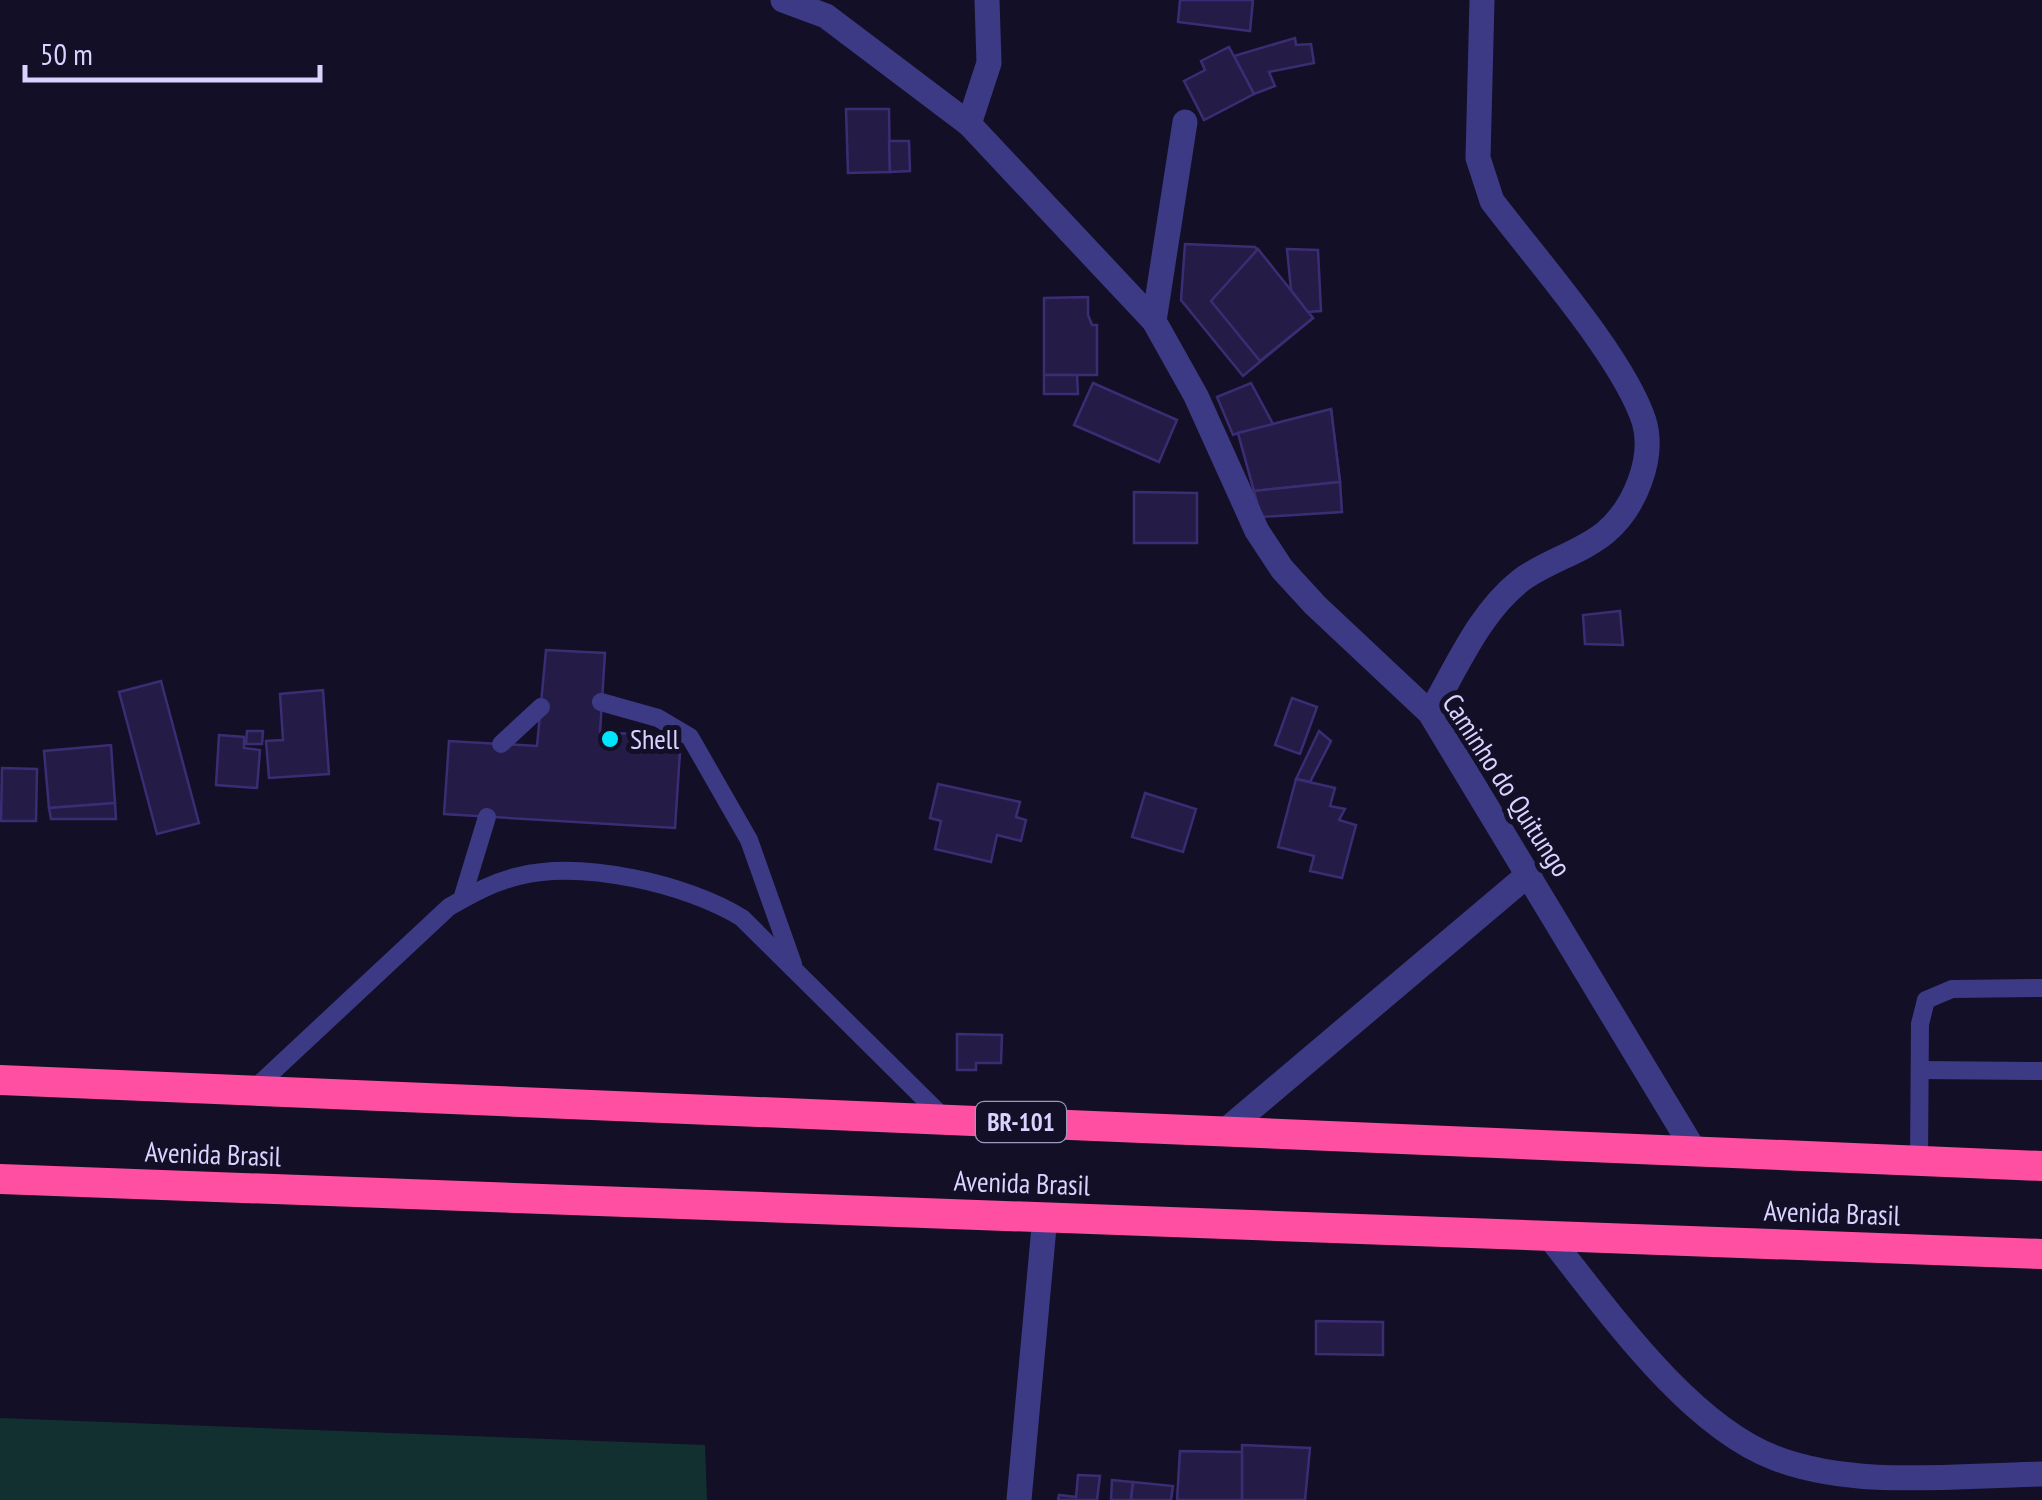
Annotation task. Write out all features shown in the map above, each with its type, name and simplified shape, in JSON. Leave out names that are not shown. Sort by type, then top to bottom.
[{"type":"highway","name":"Avenida Brasil","points":[[0,1080],[2042,1166]]},
{"type":"highway","name":"Avenida Brasil","points":[[0,1180],[2042,1254]]},
{"type":"street","name":"Caminho do Quitungo","points":[[783,0],[826,16],[969,124],[1154,321],[1196,396],[1257,531],[1282,569],[1430,713],[1694,1150]]},
{"type":"street","points":[[969,124],[989,63],[987,0]]},
{"type":"street","points":[[1430,713],[1483,623],[1506,594],[1524,578],[1586,546],[1616,521],[1640,482],[1647,452],[1644,422],[1621,373],[1492,201],[1483,180],[1478,158],[1482,0]]},
{"type":"street","points":[[1154,321],[1185,122]]},
{"type":"street","points":[[1226,1130],[1530,873]]},
{"type":"street","points":[[1019,1500],[1045,1216]]},
{"type":"street","points":[[1546,1234],[1643,1354],[1678,1389],[1739,1438],[1774,1458],[1826,1470],[1901,1476],[2042,1474]]},
{"type":"lane","points":[[601,702],[658,718],[690,737],[749,840],[795,970]]},
{"type":"lane","points":[[501,744],[542,707]]},
{"type":"lane","points":[[462,899],[486,817]]},
{"type":"lane","points":[[254,1089],[448,907],[523,874],[568,873],[672,884],[710,897],[742,918],[944,1118]]},
{"type":"lane","points":[[1919,1160],[1920,1024],[1926,1000],[1952,989],[2042,988]]},
{"type":"lane","points":[[1920,1070],[2042,1071]]},
{"type":"green space","points":[[0,1418],[705,1445],[707,1500],[0,1500]]},
{"type":"building","points":[[1180,0],[1253,0],[1250,31],[1178,22]]},
{"type":"building","points":[[1295,38],[1296,45],[1311,44],[1314,63],[1269,72],[1275,86],[1254,94],[1234,56]]},
{"type":"building","points":[[1229,47],[1254,94],[1204,120],[1184,81],[1205,70],[1201,61]]},
{"type":"building","points":[[846,109],[889,109],[890,172],[848,173]]},
{"type":"building","points":[[889,141],[909,141],[910,171],[890,172]]},
{"type":"building","points":[[1185,244],[1255,247],[1313,318],[1243,376],[1181,300]]},
{"type":"building","points":[[1258,249],[1313,318],[1260,361],[1211,301]]},
{"type":"building","points":[[1287,249],[1318,250],[1321,311],[1308,312],[1291,290]]},
{"type":"building","points":[[1088,297],[1088,315],[1092,325],[1097,325],[1097,375],[1044,375],[1044,298]]},
{"type":"building","points":[[1044,375],[1077,375],[1078,394],[1044,394]]},
{"type":"building","points":[[1093,383],[1177,420],[1159,462],[1074,425]]},
{"type":"building","points":[[1251,383],[1273,424],[1331,409],[1340,482],[1254,491],[1238,433],[1233,435],[1217,397]]},
{"type":"building","points":[[1331,409],[1340,482],[1254,491],[1238,433]]},
{"type":"building","points":[[1340,482],[1342,512],[1261,517],[1254,491]]},
{"type":"building","points":[[1134,492],[1197,493],[1197,543],[1134,543]]},
{"type":"building","points":[[1620,611],[1623,645],[1585,644],[1583,615]]},
{"type":"building","name":"Shell","points":[[546,650],[605,653],[600,732],[681,737],[675,828],[444,814],[449,741],[537,746]]},
{"type":"building","points":[[161,681],[199,823],[157,834],[119,692]]},
{"type":"building","points":[[323,690],[329,774],[269,778],[266,741],[283,740],[280,694]]},
{"type":"building","points":[[1292,698],[1317,707],[1300,754],[1275,745]]},
{"type":"building","points":[[247,731],[263,731],[262,744],[246,744]]},
{"type":"building","points":[[1319,731],[1331,741],[1310,782],[1296,779]]},
{"type":"building","points":[[219,735],[244,737],[244,748],[260,750],[257,788],[216,785]]},
{"type":"building","points":[[111,745],[115,803],[49,808],[44,751]]},
{"type":"building","points":[[2,768],[37,769],[36,821],[1,821]]},
{"type":"building","points":[[1296,779],[1335,788],[1330,806],[1345,809],[1339,820],[1356,825],[1342,878],[1310,871],[1314,856],[1278,847]]},
{"type":"building","points":[[938,784],[1020,802],[1016,817],[1026,820],[1021,841],[997,835],[991,862],[935,849],[941,821],[930,818]]},
{"type":"building","points":[[1145,793],[1196,809],[1183,852],[1132,837]]},
{"type":"building","points":[[115,803],[116,819],[51,819],[49,808]]},
{"type":"building","points":[[957,1034],[1002,1035],[1001,1063],[976,1063],[976,1070],[957,1070]]},
{"type":"building","points":[[1316,1321],[1383,1322],[1383,1355],[1316,1354]]},
{"type":"building","points":[[1242,1445],[1310,1448],[1305,1500],[1242,1500]]},
{"type":"building","points":[[1180,1451],[1242,1452],[1242,1500],[1177,1500]]},
{"type":"building","points":[[1078,1475],[1100,1476],[1097,1500],[1058,1500],[1059,1495],[1076,1497]]},
{"type":"building","points":[[1112,1480],[1133,1482],[1131,1500],[1111,1500]]},
{"type":"building","points":[[1133,1482],[1173,1486],[1171,1500],[1131,1500]]},
{"type":"place","name":"Shell","points":[[610,739]]}]
